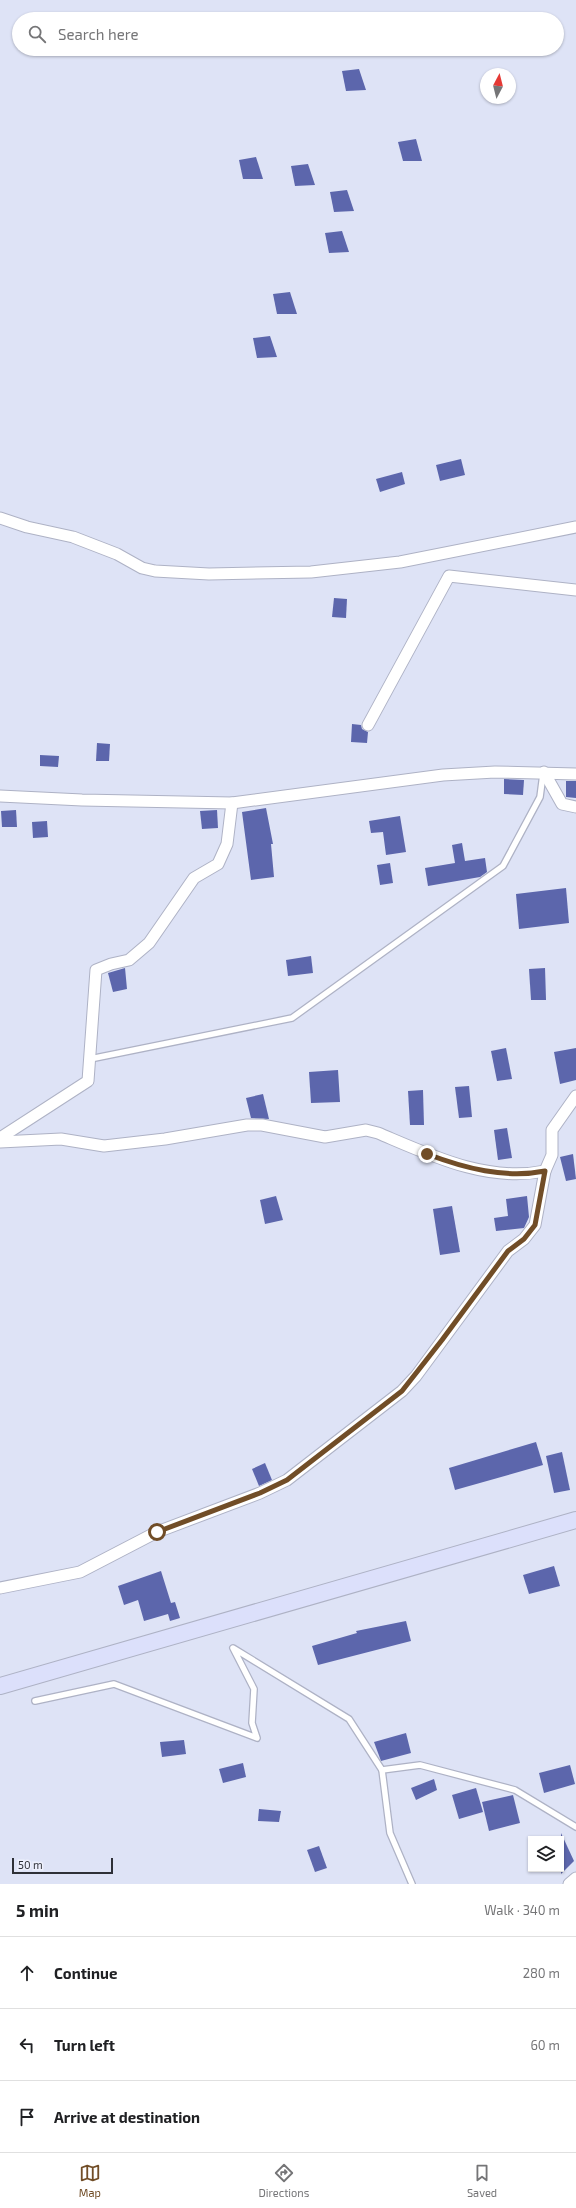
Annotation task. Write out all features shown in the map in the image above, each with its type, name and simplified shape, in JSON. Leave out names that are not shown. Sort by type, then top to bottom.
[{"type":"street","points":[[0,518],[27,527],[73,537],[148,570],[209,574],[311,572],[400,562],[576,527]]},
{"type":"street","points":[[368,725],[450,576],[576,590]]},
{"type":"street","points":[[0,796],[82,800],[232,803],[443,775],[495,772],[544,772],[576,774]]},
{"type":"street","points":[[544,772],[562,804],[576,806]]},
{"type":"street","points":[[0,1138],[88,1081],[96,970],[110,964],[129,960],[149,943],[194,878],[218,864],[227,844],[232,803]]},
{"type":"street","points":[[0,1588],[80,1572],[157,1532],[260,1493],[287,1480],[402,1391],[416,1376],[508,1251],[524,1239],[535,1225],[545,1171],[552,1155],[552,1130],[576,1096]]},
{"type":"street","points":[[0,1142],[61,1140],[104,1146],[165,1139],[247,1125],[262,1125],[325,1137],[366,1130],[378,1133],[451,1163],[486,1171],[529,1174],[545,1171]]},
{"type":"street","points":[[0,1686],[576,1520]]},
{"type":"street","points":[[569,1884],[576,1878]]},
{"type":"lane","points":[[90,1059],[292,1018],[503,866],[540,797],[544,772]]},
{"type":"lane","points":[[35,1701],[114,1684],[257,1738],[252,1724],[254,1689],[233,1648],[349,1719],[382,1770],[390,1833],[412,1884]]},
{"type":"lane","points":[[382,1770],[420,1765],[515,1790],[576,1827]]},
{"type":"building","points":[[359,69],[366,90],[346,91],[342,71]]},
{"type":"building","points":[[416,139],[422,161],[403,161],[398,142]]},
{"type":"building","points":[[256,157],[263,179],[243,179],[239,160]]},
{"type":"building","points":[[308,164],[315,185],[295,186],[291,166]]},
{"type":"building","points":[[347,190],[354,211],[334,212],[330,192]]},
{"type":"building","points":[[342,231],[349,252],[329,253],[325,233]]},
{"type":"building","points":[[290,292],[297,314],[277,314],[273,294]]},
{"type":"building","points":[[270,336],[277,357],[257,358],[253,338]]},
{"type":"building","points":[[461,459],[465,475],[440,481],[436,465]]},
{"type":"building","points":[[402,472],[405,484],[380,492],[376,479]]},
{"type":"building","points":[[334,598],[347,599],[346,618],[332,617]]},
{"type":"building","points":[[352,724],[361,725],[362,729],[368,732],[367,743],[351,742]]},
{"type":"building","points":[[97,743],[110,744],[109,761],[96,761]]},
{"type":"building","points":[[40,755],[59,756],[58,767],[40,766]]},
{"type":"building","points":[[504,779],[524,780],[523,795],[504,794]]},
{"type":"building","points":[[566,781],[576,781],[576,798],[566,797]]},
{"type":"building","points":[[266,808],[273,844],[271,844],[274,877],[251,880],[242,812]]},
{"type":"building","points":[[16,810],[17,827],[2,827],[1,811]]},
{"type":"building","points":[[217,810],[218,828],[202,829],[200,811]]},
{"type":"building","points":[[400,816],[406,852],[386,855],[383,832],[371,833],[369,821]]},
{"type":"building","points":[[47,821],[48,837],[33,838],[32,822]]},
{"type":"building","points":[[462,843],[465,861],[485,858],[487,872],[480,877],[428,886],[425,868],[455,863],[452,845]]},
{"type":"building","points":[[390,863],[393,883],[380,885],[377,865]]},
{"type":"building","points":[[566,888],[569,923],[519,929],[516,894]]},
{"type":"building","points":[[311,956],[313,973],[288,976],[286,960]]},
{"type":"building","points":[[125,968],[127,989],[113,992],[108,973]]},
{"type":"building","points":[[545,968],[546,1000],[531,1000],[529,969]]},
{"type":"building","points":[[506,1048],[512,1079],[497,1081],[491,1051]]},
{"type":"building","points":[[576,1048],[576,1080],[560,1084],[554,1052]]},
{"type":"building","points":[[338,1070],[340,1102],[311,1103],[309,1072]]},
{"type":"building","points":[[469,1086],[472,1117],[459,1118],[455,1087]]},
{"type":"building","points":[[423,1090],[424,1125],[410,1125],[408,1091]]},
{"type":"building","points":[[263,1094],[269,1119],[251,1118],[246,1098]]},
{"type":"building","points":[[507,1128],[512,1158],[498,1160],[494,1130]]},
{"type":"building","points":[[573,1154],[576,1179],[566,1181],[560,1157]]},
{"type":"building","points":[[276,1196],[283,1220],[265,1224],[260,1200]]},
{"type":"building","points":[[527,1196],[529,1217],[524,1228],[496,1231],[494,1218],[508,1216],[506,1199]]},
{"type":"building","points":[[452,1206],[460,1252],[440,1255],[433,1209]]},
{"type":"building","points":[[536,1442],[543,1465],[455,1490],[449,1468]]},
{"type":"building","points":[[562,1452],[570,1490],[554,1493],[546,1456]]},
{"type":"building","points":[[265,1463],[272,1480],[259,1486],[252,1469]]},
{"type":"building","points":[[554,1566],[560,1586],[529,1594],[523,1575]]},
{"type":"building","points":[[161,1571],[171,1603],[175,1602],[180,1618],[170,1621],[168,1614],[144,1621],[138,1600],[124,1605],[118,1586]]},
{"type":"building","points":[[406,1621],[411,1641],[318,1665],[312,1646],[357,1633],[356,1631]]},
{"type":"building","points":[[406,1733],[411,1753],[381,1761],[374,1742]]},
{"type":"building","points":[[184,1740],[186,1754],[162,1757],[160,1742]]},
{"type":"building","points":[[243,1763],[246,1777],[223,1783],[219,1769]]},
{"type":"building","points":[[570,1765],[575,1784],[544,1793],[539,1773]]},
{"type":"building","points":[[434,1779],[437,1790],[416,1800],[411,1788]]},
{"type":"building","points":[[476,1788],[483,1812],[459,1819],[452,1795]]},
{"type":"building","points":[[513,1795],[520,1823],[489,1831],[482,1802]]},
{"type":"building","points":[[259,1809],[281,1811],[279,1822],[258,1821]]},
{"type":"building","points":[[564,1839],[574,1861],[564,1871]]},
{"type":"building","points":[[319,1846],[327,1868],[315,1872],[307,1850]]},
{"type":"route","points":[[157,1532],[260,1493],[287,1480],[402,1391],[416,1376],[508,1251],[524,1239],[535,1225],[545,1171],[529,1174],[510,1174],[486,1171],[451,1163],[427,1154]]}]
